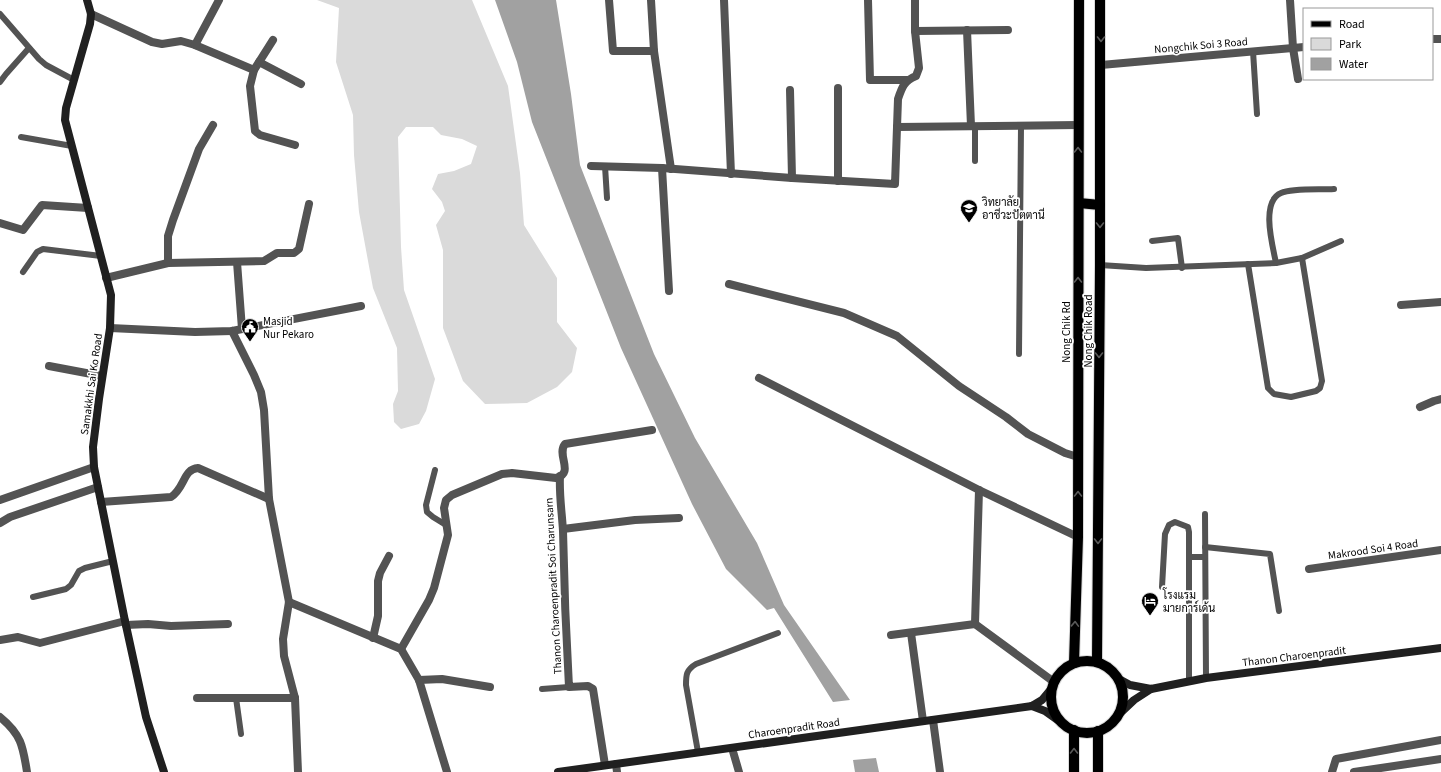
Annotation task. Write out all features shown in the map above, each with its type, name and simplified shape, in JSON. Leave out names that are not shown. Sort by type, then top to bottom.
[{"type":"main road","name":"Nong Chik Rd","points":[[1074,663],[1078,537],[1079,0]]},
{"type":"main road","name":"Nong Chik Road","points":[[1097,662],[1100,266],[1100,0]]},
{"type":"main road","points":[[1078,203],[1100,205]]},
{"type":"main road","points":[[1086,661],[1097,662],[1108,668],[1117,678],[1122,687],[1123,700],[1120,712],[1113,722],[1104,729],[1092,733],[1080,733],[1068,728],[1059,721],[1054,711],[1051,700],[1053,685],[1061,672],[1074,663],[1086,661]]},
{"type":"main road","points":[[1074,730],[1074,772]]},
{"type":"main road","points":[[1098,731],[1098,772]]},
{"type":"street","name":"Samakkhi Sai Ko Road","points":[[87,0],[91,14],[90,24],[66,108],[65,120],[111,295],[110,328],[93,447],[94,467],[125,623],[146,717],[164,772]]},
{"type":"street","points":[[195,45],[219,0]]},
{"type":"street","points":[[609,0],[613,51],[654,51]]},
{"type":"street","points":[[651,0],[654,51],[671,169]]},
{"type":"street","points":[[724,0],[731,174]]},
{"type":"street","points":[[868,0],[870,80],[907,80],[916,76],[918,68],[915,31],[915,0]]},
{"type":"street","points":[[1290,0],[1293,48],[1298,79]]},
{"type":"street","points":[[91,14],[152,42],[162,44],[181,41],[195,45],[254,70]]},
{"type":"street","points":[[967,30],[973,126]]},
{"type":"street","points":[[915,31],[1008,30]]},
{"type":"street","points":[[273,40],[254,70],[250,86],[255,131],[260,135],[295,145]]},
{"type":"street","name":"Nongchik Soi 3 Road","points":[[1100,65],[1303,47]]},
{"type":"street","points":[[259,62],[301,84]]},
{"type":"street","points":[[591,166],[662,168],[731,174],[895,184],[898,99],[900,91],[907,80]]},
{"type":"street","points":[[838,88],[838,181]]},
{"type":"street","points":[[790,90],[792,178]]},
{"type":"street","points":[[168,264],[168,236],[173,220],[199,149],[213,125]]},
{"type":"street","points":[[897,127],[1078,125]]},
{"type":"street","points":[[662,168],[669,291]]},
{"type":"street","points":[[106,278],[168,264],[264,261],[277,253],[294,253],[297,251],[309,204]]},
{"type":"street","points":[[0,223],[23,230],[42,205],[88,208]]},
{"type":"street","points":[[237,262],[242,329]]},
{"type":"street","points":[[729,284],[844,314],[897,336],[959,386],[1006,417],[1020,429],[1066,453],[1078,456]]},
{"type":"street","points":[[1401,304],[1441,302]]},
{"type":"street","points":[[110,328],[195,332],[232,331],[362,306]]},
{"type":"street","points":[[232,331],[261,392],[264,410],[270,499],[289,602],[283,640],[284,656],[295,698],[298,772]]},
{"type":"street","points":[[49,366],[102,376]]},
{"type":"street","points":[[759,378],[979,490],[1078,537]]},
{"type":"street","points":[[1420,407],[1441,399]]},
{"type":"street","name":"Thanon Charoenpradit Soi Charunsarn","points":[[605,766],[592,689],[588,686],[569,688],[560,490],[560,476],[565,470],[562,451],[565,444],[652,430]]},
{"type":"street","points":[[0,500],[94,467]]},
{"type":"street","points":[[101,502],[171,497],[179,490],[189,470],[193,468],[198,468],[270,499]]},
{"type":"street","points":[[401,649],[430,600],[434,588],[448,535],[444,508],[446,500],[452,495],[502,474],[512,473],[556,478],[560,476]]},
{"type":"street","points":[[0,523],[10,518],[98,487]]},
{"type":"street","points":[[975,624],[979,490]]},
{"type":"street","points":[[562,529],[635,520],[679,518]]},
{"type":"street","name":"Makrood Soi 4 Road","points":[[1309,569],[1422,554],[1441,550]]},
{"type":"street","points":[[373,638],[378,616],[378,581],[380,573],[389,556]]},
{"type":"street","points":[[289,602],[401,649],[418,680],[447,772]]},
{"type":"street","points":[[0,640],[18,637],[40,643],[125,623],[172,626],[228,624]]},
{"type":"street","points":[[891,635],[975,624],[1053,685],[1042,700],[1032,706]]},
{"type":"street","points":[[911,633],[923,721]]},
{"type":"street","name":"Thanon Charoenpradit","points":[[1151,689],[1206,678],[1441,648]]},
{"type":"street","points":[[1117,678],[1130,685],[1151,689]]},
{"type":"street","points":[[418,680],[442,679],[490,687]]},
{"type":"street","points":[[1117,716],[1134,700],[1151,689]]},
{"type":"street","points":[[197,698],[295,698]]},
{"type":"street","points":[[1032,706],[1045,711],[1059,721]]},
{"type":"street","name":"Charoenpradit Road","points":[[558,772],[605,766],[616,768],[698,752],[1032,706]]},
{"type":"street","points":[[0,717],[14,730],[24,751],[27,772]]},
{"type":"street","points":[[933,720],[940,772]]},
{"type":"street","points":[[1332,772],[1336,759],[1441,740]]},
{"type":"street","points":[[732,748],[739,772]]},
{"type":"street","points":[[1354,772],[1441,759]]},
{"type":"lane","points":[[0,14],[29,48],[46,65],[74,80]]},
{"type":"lane","points":[[0,82],[29,48]]},
{"type":"lane","points":[[1253,51],[1257,114]]},
{"type":"lane","points":[[973,126],[975,161]]},
{"type":"lane","points":[[1019,354],[1021,126]]},
{"type":"lane","points":[[21,138],[72,146]]},
{"type":"lane","points":[[605,166],[607,198]]},
{"type":"lane","points":[[1276,264],[1269,220],[1273,200],[1279,193],[1288,191],[1334,189]]},
{"type":"lane","points":[[1152,241],[1178,238],[1182,268]]},
{"type":"lane","points":[[1100,266],[1182,268],[1276,264],[1302,258],[1341,241]]},
{"type":"lane","points":[[23,272],[37,252],[44,249],[101,256]]},
{"type":"lane","points":[[1248,264],[1268,388],[1274,394],[1291,397],[1316,391],[1320,388],[1322,381],[1302,258]]},
{"type":"lane","points":[[435,470],[426,505],[427,512],[446,525]]},
{"type":"lane","points":[[1205,514],[1206,678]]},
{"type":"lane","points":[[1162,587],[1165,534],[1169,525],[1175,522],[1188,526],[1189,682]]},
{"type":"lane","points":[[1205,547],[1270,554],[1279,611]]},
{"type":"lane","points":[[1189,558],[1205,556]]},
{"type":"lane","points":[[33,597],[66,589],[79,571],[113,561]]},
{"type":"lane","points":[[698,752],[686,685],[686,676],[690,668],[696,664],[778,633]]},
{"type":"lane","points":[[542,689],[569,688]]},
{"type":"lane","points":[[236,698],[241,734]]},
{"type":"green space","points":[[317,0],[472,0],[508,86],[520,173],[524,225],[557,278],[557,322],[577,348],[572,372],[557,387],[527,403],[485,404],[463,381],[443,328],[443,250],[436,225],[445,211],[442,202],[432,189],[438,174],[454,171],[471,164],[477,146],[462,139],[441,135],[433,127],[406,127],[398,137],[401,247],[404,290],[435,379],[426,411],[419,424],[401,429],[394,422],[393,404],[398,391],[397,348],[373,288],[359,212],[354,155],[353,115],[336,62],[339,8]]},
{"type":"water","points":[[495,0],[556,0],[571,94],[580,165],[654,354],[695,438],[757,543],[784,605],[850,700],[833,702],[774,608],[767,610],[726,569],[692,504],[621,348],[532,122],[517,62]]},
{"type":"water","points":[[876,758],[879,772],[855,772],[853,760]]},
{"type":"place","name":"วิทยาลัย อาชีวะปัตตานี","points":[[969,223]]},
{"type":"place","name":"Masjid Nur Pekaro","points":[[250,342]]},
{"type":"place","name":"โรงแรม มายการ์เด้น","points":[[1150,616]]}]
